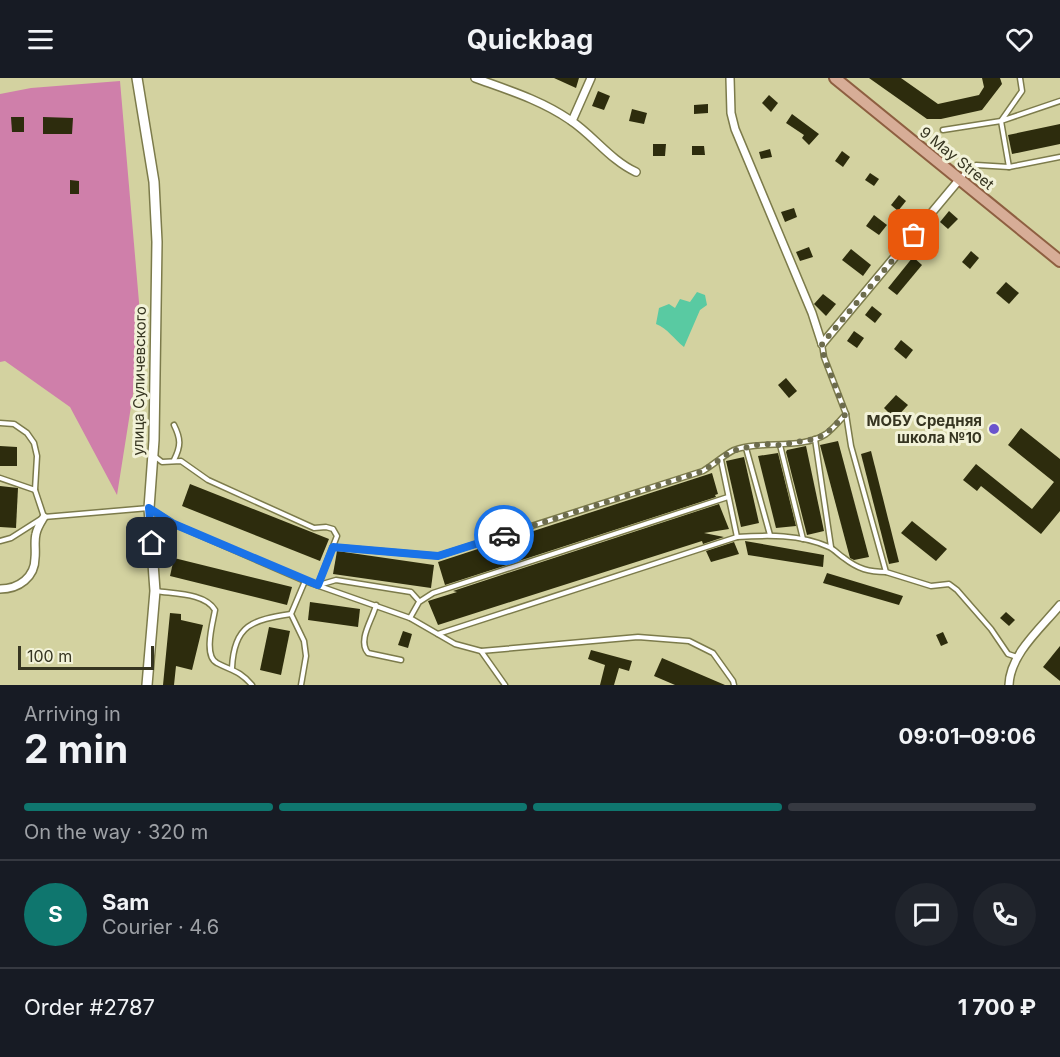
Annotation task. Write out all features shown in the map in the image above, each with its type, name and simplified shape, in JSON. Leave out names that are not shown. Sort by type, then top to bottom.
[{"type":"main road","name":"9 May Street","points":[[835,78],[1060,261]]},
{"type":"street","name":"улица Суличевского","points":[[137,78],[151,155],[157,242],[149,508],[155,591],[147,685]]},
{"type":"street","points":[[475,78],[526,96],[572,121],[622,166],[636,172]]},
{"type":"street","points":[[572,121],[591,78]]},
{"type":"street","points":[[730,78],[731,113],[735,129],[812,313],[822,344]]},
{"type":"street","points":[[822,344],[959,180]]},
{"type":"street","points":[[0,589],[21,584],[32,572],[35,537],[44,517]]},
{"type":"street","points":[[1009,685],[1017,657],[1060,605]]},
{"type":"lane","points":[[1009,167],[1001,121],[1022,91],[1020,78]]},
{"type":"lane","points":[[943,130],[1001,121],[1060,101]]},
{"type":"lane","points":[[959,180],[967,170],[976,165],[1009,167],[1060,158]]},
{"type":"lane","points":[[822,344],[824,357],[846,414],[851,446],[886,572]]},
{"type":"lane","points":[[333,547],[438,556],[703,471],[732,451],[761,444],[780,445],[815,439],[826,434],[846,414]]},
{"type":"lane","points":[[0,423],[14,424],[27,432],[34,443],[37,456],[35,490],[44,517]]},
{"type":"lane","points":[[174,425],[180,437],[180,449],[174,460]]},
{"type":"lane","points":[[815,439],[831,547]]},
{"type":"lane","points":[[780,445],[803,539]]},
{"type":"lane","points":[[746,448],[770,535]]},
{"type":"lane","points":[[152,455],[162,462],[181,460],[208,480],[314,528],[326,526],[333,529],[337,536],[318,585]]},
{"type":"lane","points":[[721,460],[737,537]]},
{"type":"lane","points":[[0,478],[35,490]]},
{"type":"lane","points":[[410,618],[419,602],[433,593],[728,497]]},
{"type":"lane","points":[[0,541],[11,538],[44,517],[149,508],[174,524],[305,581],[410,618],[455,644],[482,651],[638,637],[689,641],[713,653],[734,685]]},
{"type":"lane","points":[[438,634],[737,537],[770,535],[803,539],[831,547],[849,563],[866,572],[886,572],[931,586],[949,584],[991,629],[1008,654],[1017,657]]},
{"type":"lane","points":[[318,585],[336,580],[411,592],[419,602]]},
{"type":"lane","points":[[302,685],[306,656],[304,641],[291,614],[305,581]]},
{"type":"lane","points":[[155,591],[202,599],[211,603],[216,610],[209,648],[211,658],[214,662],[232,668],[252,685]]},
{"type":"lane","points":[[376,605],[363,640],[365,650],[368,653],[401,660]]},
{"type":"lane","points":[[232,668],[232,657],[240,634],[256,621],[291,614]]},
{"type":"lane","points":[[482,651],[505,685]]},
{"type":"shaded area","points":[[120,81],[142,337],[117,495],[70,407],[5,361],[0,362],[0,94],[31,88]]},
{"type":"shaded area","points":[[697,292],[705,295],[707,305],[700,310],[684,347],[656,324],[659,308],[669,304],[675,308],[680,299],[690,302]]},
{"type":"building","points":[[554,78],[579,78],[576,88]]},
{"type":"building","points":[[869,78],[901,78],[938,104],[979,95],[984,87],[982,78],[1000,78],[1002,84],[982,110],[941,119],[927,119]]},
{"type":"building","points":[[598,91],[610,96],[604,110],[592,106]]},
{"type":"building","points":[[769,95],[778,103],[771,112],[762,103]]},
{"type":"building","points":[[708,104],[708,113],[694,114],[694,105]]},
{"type":"building","points":[[632,109],[647,113],[644,124],[629,121]]},
{"type":"building","points":[[792,114],[819,134],[809,145],[802,138],[804,135],[786,123]]},
{"type":"building","points":[[11,117],[24,117],[24,132],[12,132]]},
{"type":"building","points":[[43,117],[73,118],[72,134],[43,134]]},
{"type":"building","points":[[1060,124],[1060,144],[1012,154],[1008,135]]},
{"type":"building","points":[[653,144],[666,144],[665,156],[653,156]]},
{"type":"building","points":[[692,146],[704,146],[705,155],[692,155]]},
{"type":"building","points":[[770,149],[772,157],[761,159],[759,152]]},
{"type":"building","points":[[842,151],[850,157],[843,167],[835,161]]},
{"type":"building","points":[[870,173],[879,179],[874,186],[865,180]]},
{"type":"building","points":[[70,180],[79,181],[79,194],[70,194]]},
{"type":"building","points":[[899,195],[906,201],[898,211],[891,205]]},
{"type":"building","points":[[794,208],[797,217],[785,222],[781,212]]},
{"type":"building","points":[[949,211],[958,219],[948,229],[940,222]]},
{"type":"building","points":[[874,215],[887,225],[879,235],[866,226]]},
{"type":"building","points":[[809,247],[813,257],[800,261],[796,252]]},
{"type":"building","points":[[851,249],[871,265],[863,276],[842,260]]},
{"type":"building","points":[[971,251],[979,258],[970,269],[962,262]]},
{"type":"building","points":[[913,257],[922,265],[897,295],[888,288]]},
{"type":"building","points":[[1006,282],[1019,293],[1009,304],[996,293]]},
{"type":"building","points":[[823,294],[836,304],[826,316],[814,304]]},
{"type":"building","points":[[872,306],[882,314],[875,323],[865,315]]},
{"type":"building","points":[[854,331],[864,338],[857,348],[847,341]]},
{"type":"building","points":[[901,340],[913,350],[906,359],[894,349]]},
{"type":"building","points":[[786,378],[797,391],[789,398],[778,385]]},
{"type":"building","points":[[896,395],[908,405],[895,419],[884,408]]},
{"type":"building","points":[[1021,428],[1060,459],[1060,511],[1041,534],[981,486],[977,491],[963,480],[976,464],[1032,509],[1054,482],[1008,445]]},
{"type":"building","points":[[838,441],[869,557],[854,560],[850,558],[820,445]]},
{"type":"building","points":[[0,446],[17,447],[17,466],[0,466]]},
{"type":"building","points":[[806,446],[824,531],[807,535],[786,452]]},
{"type":"building","points":[[871,451],[899,562],[889,564],[861,454]]},
{"type":"building","points":[[778,453],[796,526],[776,528],[758,456]]},
{"type":"building","points":[[744,457],[759,523],[741,527],[726,461]]},
{"type":"building","points":[[712,473],[718,494],[715,495],[716,497],[445,585],[438,562]]},
{"type":"building","points":[[190,484],[329,539],[320,561],[182,506]]},
{"type":"building","points":[[0,486],[18,488],[16,528],[0,527]]},
{"type":"building","points":[[719,504],[729,529],[704,533],[724,537],[703,544],[702,541],[438,625],[428,601],[457,592],[453,591]]},
{"type":"building","points":[[912,521],[947,549],[936,561],[901,533]]},
{"type":"building","points":[[745,541],[824,555],[823,567],[748,555]]},
{"type":"building","points":[[734,542],[739,554],[711,562],[706,551]]},
{"type":"building","points":[[337,551],[434,565],[431,588],[333,574]]},
{"type":"building","points":[[174,558],[292,587],[287,605],[170,576]]},
{"type":"building","points":[[827,573],[903,596],[899,605],[823,583]]},
{"type":"building","points":[[310,602],[360,609],[358,627],[308,620]]},
{"type":"building","points":[[1006,612],[1015,620],[1009,626],[1000,618]]},
{"type":"building","points":[[170,613],[181,614],[181,620],[203,625],[192,670],[176,666],[174,685],[163,685]]},
{"type":"building","points":[[269,627],[290,631],[281,675],[260,670]]},
{"type":"building","points":[[403,631],[412,634],[408,648],[398,645]]},
{"type":"building","points":[[943,632],[948,643],[941,646],[936,635]]},
{"type":"building","points":[[1060,646],[1060,681],[1043,667]]},
{"type":"building","points":[[591,650],[632,661],[629,671],[619,668],[614,685],[600,685],[605,665],[588,659]]},
{"type":"building","points":[[662,658],[725,685],[675,685],[654,676]]},
{"type":"way so far","points":[[504,535],[703,471],[732,451],[761,444],[780,445],[815,439],[826,434],[846,414],[824,357],[822,344],[914,235]]},
{"type":"place","name":"МОБУ Средняя школа №10","points":[[994,429]]},
{"type":"route","points":[[152,543],[149,508],[174,524],[318,585],[333,547],[438,556],[504,535]]}]
